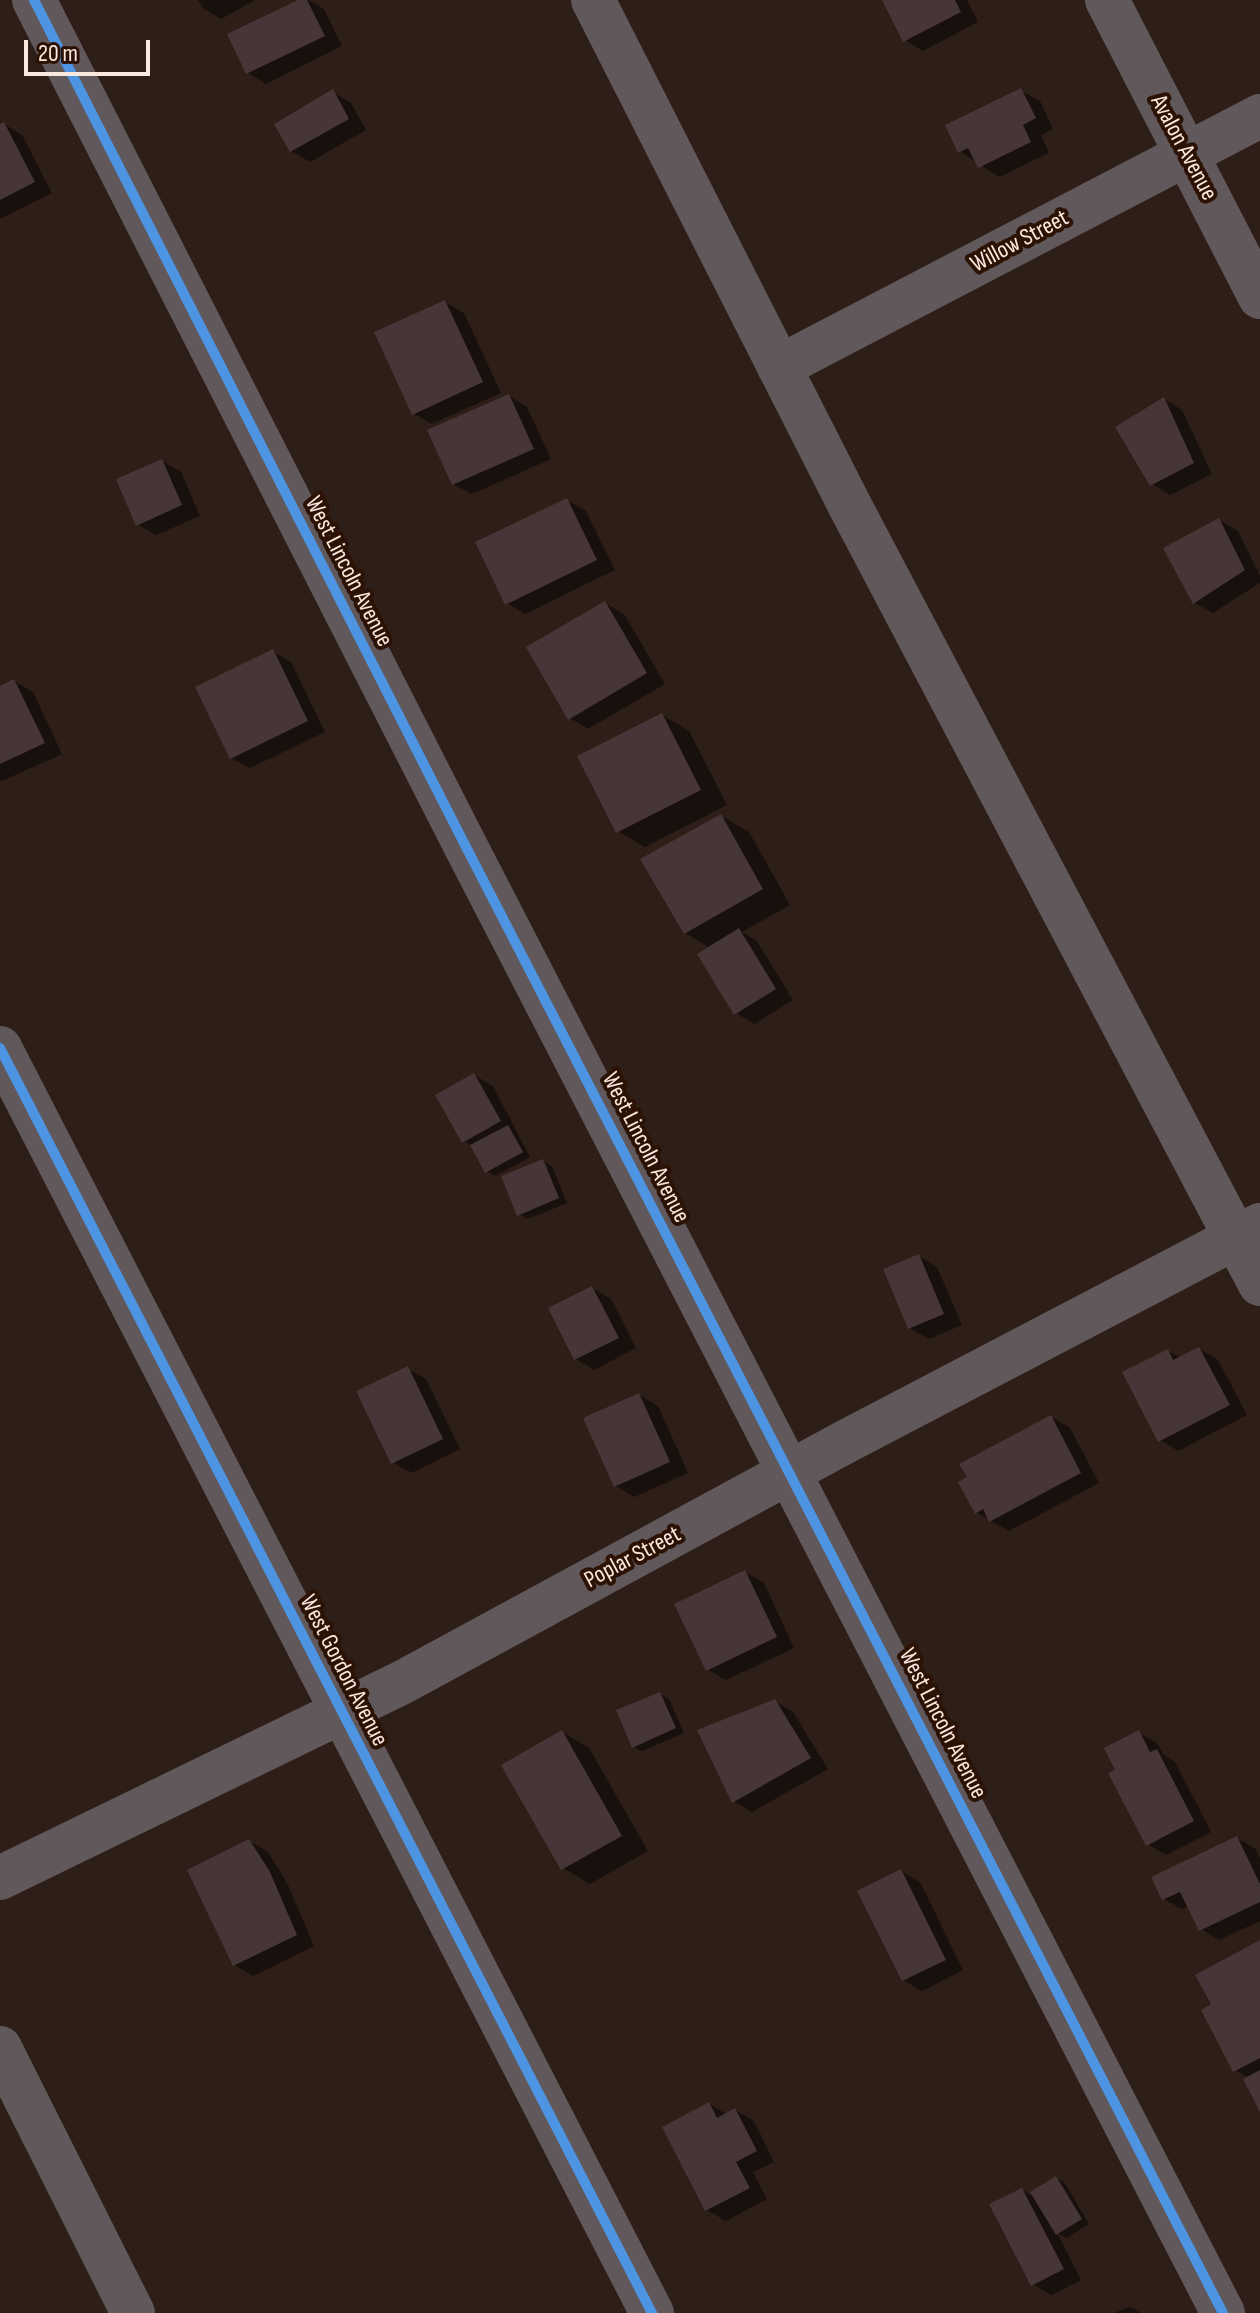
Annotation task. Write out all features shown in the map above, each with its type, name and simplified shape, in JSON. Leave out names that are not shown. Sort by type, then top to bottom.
[{"type":"street","name":"West Lincoln Avenue","points":[[34,0],[458,831],[1223,2313]]},
{"type":"street","points":[[593,0],[779,367],[1248,1232],[1260,1284]]},
{"type":"street","name":"Avalon Avenue","points":[[1107,0],[1260,297]]},
{"type":"street","name":"Willow Street","points":[[779,367],[1260,116]]},
{"type":"street","name":"West Gordon Avenue","points":[[0,1048],[652,2313]]},
{"type":"street","name":"Poplar Street","points":[[0,1878],[342,1713],[845,1442],[1248,1232]]},
{"type":"street","points":[[0,2048],[133,2313]]},
{"type":"building","points":[[298,0],[307,0],[325,36],[246,74],[227,34]]},
{"type":"building","points":[[882,0],[955,0],[961,12],[903,42]]},
{"type":"building","points":[[1021,88],[1036,118],[1023,125],[1031,142],[978,168],[968,148],[958,153],[945,125]]},
{"type":"building","points":[[333,89],[349,119],[290,152],[274,124]]},
{"type":"building","points":[[4,122],[35,182],[0,200],[0,124]]},
{"type":"building","points":[[445,300],[483,382],[412,415],[374,332]]},
{"type":"building","points":[[509,394],[534,449],[452,485],[427,430]]},
{"type":"building","points":[[1164,397],[1194,463],[1150,486],[1115,427]]},
{"type":"building","points":[[162,459],[182,505],[136,526],[116,479]]},
{"type":"building","points":[[567,498],[597,560],[505,605],[475,542]]},
{"type":"building","points":[[1219,518],[1245,570],[1193,604],[1163,548]]},
{"type":"building","points":[[605,601],[647,673],[568,720],[526,647]]},
{"type":"building","points":[[273,649],[308,721],[230,759],[195,687]]},
{"type":"building","points":[[14,679],[45,743],[0,764],[0,686]]},
{"type":"building","points":[[662,713],[701,790],[616,833],[577,756]]},
{"type":"building","points":[[721,814],[763,889],[684,934],[640,859]]},
{"type":"building","points":[[739,928],[776,989],[734,1015],[697,954]]},
{"type":"building","points":[[474,1073],[501,1121],[462,1143],[435,1095]]},
{"type":"building","points":[[508,1125],[523,1152],[485,1173],[470,1145]]},
{"type":"building","points":[[543,1159],[559,1198],[517,1216],[501,1176]]},
{"type":"building","points":[[919,1254],[944,1314],[908,1329],[883,1269]]},
{"type":"building","points":[[592,1286],[619,1338],[574,1360],[548,1308]]},
{"type":"building","points":[[1199,1347],[1230,1405],[1158,1442],[1122,1372],[1168,1349],[1173,1360]]},
{"type":"building","points":[[408,1366],[443,1439],[391,1464],[356,1391]]},
{"type":"building","points":[[639,1393],[670,1462],[614,1487],[583,1418]]},
{"type":"building","points":[[1051,1415],[1081,1473],[989,1522],[983,1509],[975,1514],[958,1482],[967,1477],[959,1464]]},
{"type":"building","points":[[745,1570],[777,1637],[706,1671],[674,1604]]},
{"type":"building","points":[[660,1692],[676,1728],[632,1748],[616,1710]]},
{"type":"building","points":[[775,1699],[811,1758],[732,1803],[697,1730]]},
{"type":"building","points":[[562,1730],[622,1836],[561,1870],[501,1765]]},
{"type":"building","points":[[1139,1730],[1150,1752],[1157,1749],[1194,1821],[1146,1846],[1108,1773],[1115,1770],[1104,1748]]},
{"type":"building","points":[[1237,1836],[1260,1884],[1260,1902],[1199,1931],[1180,1892],[1162,1900],[1151,1877]]},
{"type":"building","points":[[249,1839],[270,1872],[297,1935],[233,1966],[187,1870]]},
{"type":"building","points":[[901,1869],[946,1960],[902,1981],[857,1891]]},
{"type":"building","points":[[1260,1940],[1260,2058],[1233,2072],[1201,2010],[1211,2004],[1195,1975]]},
{"type":"building","points":[[1260,2070],[1260,2112],[1243,2079]]},
{"type":"building","points":[[709,2102],[717,2118],[735,2108],[757,2151],[736,2162],[750,2188],[705,2211],[662,2127]]},
{"type":"building","points":[[1056,2176],[1082,2219],[1056,2235],[1030,2192]]},
{"type":"building","points":[[1022,2188],[1064,2269],[1031,2286],[989,2204]]},
{"type":"cycle path","points":[[34,0],[465,845],[1223,2313]]},
{"type":"cycle path","points":[[0,1048],[652,2313]]}]
